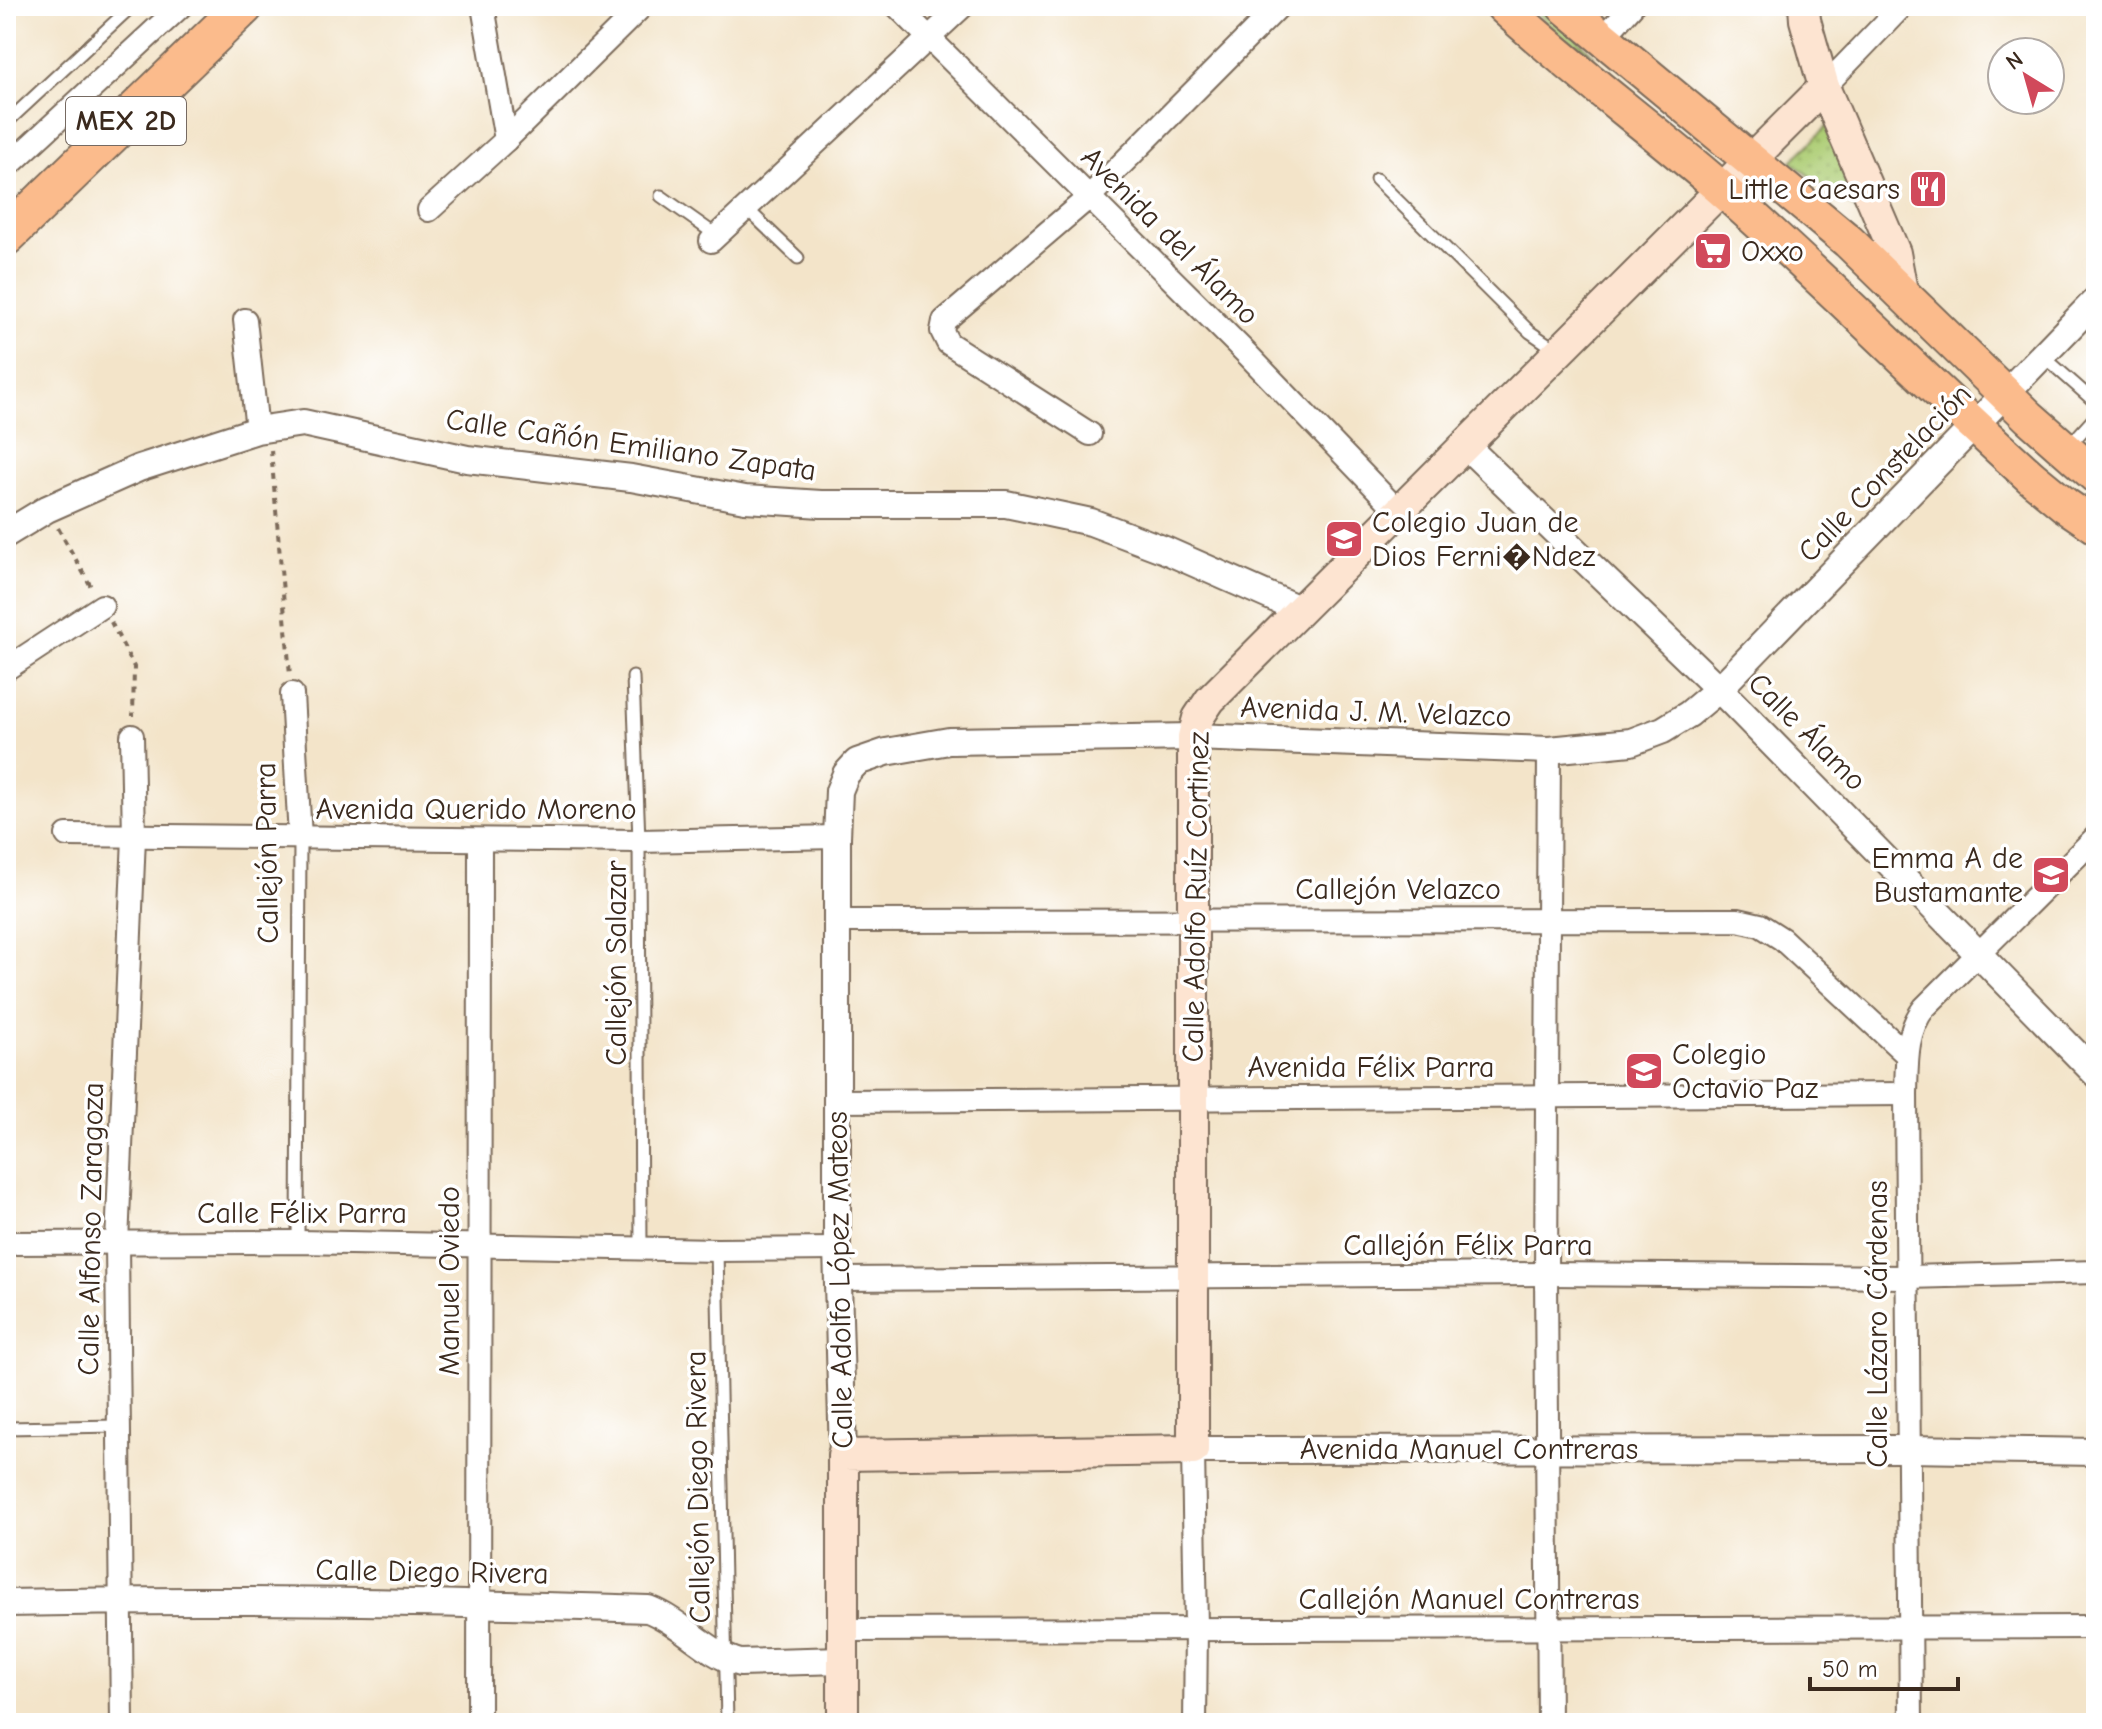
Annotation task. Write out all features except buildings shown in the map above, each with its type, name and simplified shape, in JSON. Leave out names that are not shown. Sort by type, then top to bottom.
[{"type":"highway","name":"MEX 2D","points":[[6,212],[218,6]]},
{"type":"highway","name":"MEX 2D","points":[[6,236],[244,6]]},
{"type":"main road","points":[[1503,6],[1571,67],[1722,190],[1797,256],[2032,478],[2096,526]]},
{"type":"main road","points":[[1564,6],[1848,241],[2065,450],[2096,476]]},
{"type":"main road","points":[[1804,6],[1824,87],[1895,253],[1902,291]]},
{"type":"main road","name":"Calle Adolfo Ruíz Cortinez","points":[[1193,1450],[1193,737],[1198,718],[1210,700],[1824,87]]},
{"type":"main road","name":"Avenida Manuel Contreras","points":[[843,1455],[1193,1450]]},
{"type":"main road","name":"Calle Adolfo López Mateos","points":[[843,1455],[843,1723]]},
{"type":"street","points":[[6,168],[181,6]]},
{"type":"street","points":[[483,6],[506,140]]},
{"type":"street","points":[[429,210],[506,140],[642,6]]},
{"type":"street","name":"Avenida del Álamo","points":[[897,6],[1248,355],[1398,511]]},
{"type":"street","points":[[714,238],[963,6]]},
{"type":"street","points":[[1090,434],[948,343],[942,331],[944,321],[1088,198],[1279,6]]},
{"type":"street","points":[[1604,37],[1632,6]]},
{"type":"street","points":[[1824,87],[1902,6]]},
{"type":"street","name":"Calle Constelación","points":[[1719,689],[2096,300]]},
{"type":"street","points":[[245,320],[257,430]]},
{"type":"street","name":"Calle Cañón Emiliano Zapata","points":[[6,534],[47,509],[139,468],[257,430],[303,423],[467,459],[631,478],[745,499],[821,504],[1006,504],[1091,522],[1165,550],[1301,610]]},
{"type":"street","name":"Calle Álamo","points":[[1464,444],[1719,689],[2096,1074]]},
{"type":"street","points":[[6,669],[102,606]]},
{"type":"street","name":"Avenida J. M. Velazco","points":[[837,837],[839,791],[846,774],[857,762],[875,755],[949,741],[1193,737],[1549,750],[1631,742],[1663,730],[1689,714],[1719,689]]},
{"type":"street","name":"Callejón Parra","points":[[292,694],[300,838]]},
{"type":"street","name":"Calle Alfonso Zaragoza","points":[[122,1723],[117,1243],[134,837],[132,736]]},
{"type":"street","points":[[1549,750],[1546,920],[1549,1723]]},
{"type":"street","name":"Avenida Querido Moreno","points":[[67,835],[639,841],[837,837]]},
{"type":"street","name":"Calle Adolfo López Mateos","points":[[837,837],[837,1249],[843,1455]]},
{"type":"street","name":"Calle Lázaro Cárdenas","points":[[1911,1723],[1907,1055],[1915,1020],[2096,837]]},
{"type":"street","name":"Manuel Oviedo","points":[[479,1723],[480,840]]},
{"type":"street","name":"Callejón Velazco","points":[[838,921],[1738,920],[1760,925],[1782,939],[1907,1055]]},
{"type":"street","name":"Avenida Félix Parra","points":[[837,1101],[1906,1094]]},
{"type":"street","name":"Calle Félix Parra","points":[[6,1243],[298,1242],[717,1250],[837,1249]]},
{"type":"street","name":"Callejón Félix Parra","points":[[839,1279],[1546,1274],[1908,1277],[2096,1272]]},
{"type":"street","name":"Avenida Manuel Contreras","points":[[1193,1450],[1549,1448],[2096,1452]]},
{"type":"street","name":"Calle Adolfo Ruíz Cortinez","points":[[1193,1450],[1195,1723]]},
{"type":"street","name":"Calle Diego Rivera","points":[[6,1603],[121,1600],[477,1603],[648,1609],[669,1617],[726,1659]]},
{"type":"street","name":"Callejón Manuel Contreras","points":[[841,1630],[2096,1627]]},
{"type":"street","points":[[726,1659],[740,1663],[842,1660]]},
{"type":"lane","points":[[6,123],[132,6]]},
{"type":"lane","points":[[1376,179],[1530,332],[1559,351]]},
{"type":"lane","points":[[661,196],[714,238]]},
{"type":"lane","points":[[747,209],[798,258]]},
{"type":"lane","points":[[2043,356],[2096,403]]},
{"type":"lane","points":[[2065,450],[2096,416]]},
{"type":"lane","name":"Callejón Salazar","points":[[633,677],[639,841],[641,1249]]},
{"type":"lane","name":"Callejón Parra","points":[[298,1242],[300,838]]},
{"type":"lane","name":"Callejón Diego Rivera","points":[[717,1250],[727,1723]]},
{"type":"lane","points":[[6,1428],[118,1426]]},
{"type":"path","points":[[273,464],[292,694]]},
{"type":"path","points":[[47,509],[134,667],[132,736]]},
{"type":"green space","points":[[1530,6],[1544,6],[1595,56],[1559,34]]},
{"type":"green space","points":[[1837,117],[1887,233],[1791,162]]},
{"type":"place","name":"Little Caesars","points":[[1928,189]]},
{"type":"place","name":"Oxxo","points":[[1713,251]]},
{"type":"place","name":"Colegio Juan de Dios Ferni�Ndez","points":[[1344,539]]},
{"type":"place","name":"Emma A de Bustamante","points":[[2051,875]]},
{"type":"place","name":"Colegio Octavio Paz","points":[[1644,1071]]}]
